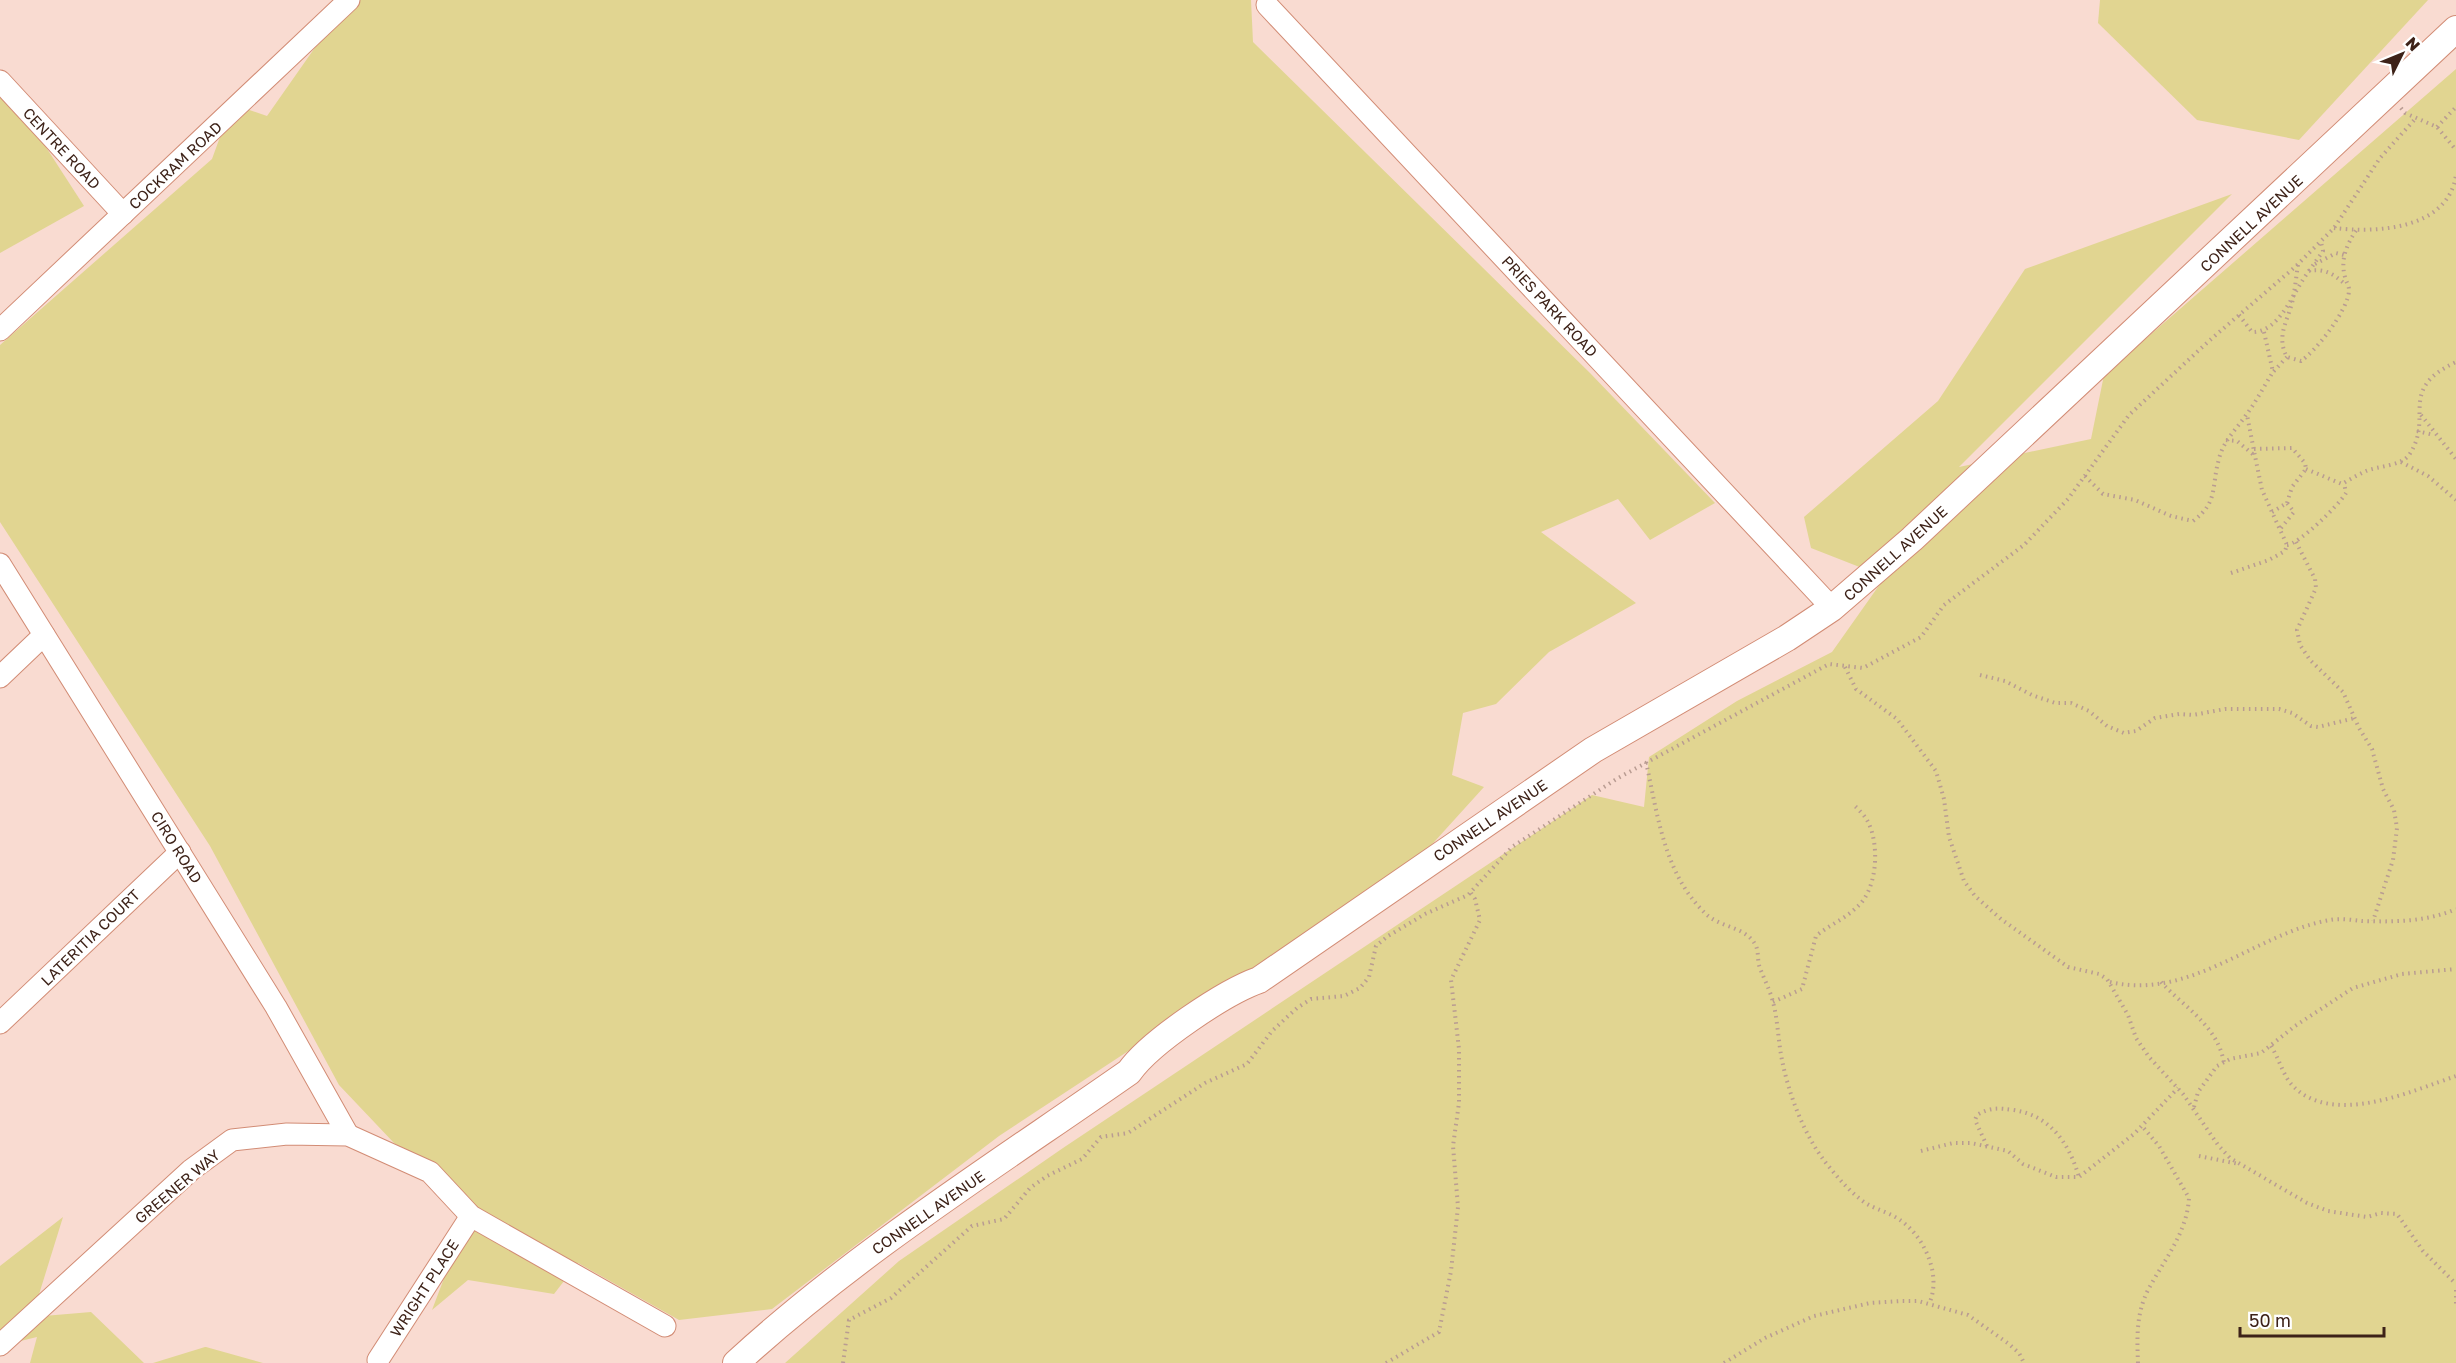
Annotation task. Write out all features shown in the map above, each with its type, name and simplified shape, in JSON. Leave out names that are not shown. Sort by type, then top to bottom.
[{"type":"street","name":"COCKRAM ROAD","points":[[0,330],[349,0]]},
{"type":"street","name":"PRIES PARK ROAD","points":[[1268,5],[1832,608]]},
{"type":"street","name":"CONNELL AVENUE","points":[[736,1363],[790,1314],[839,1275],[1129,1072],[1148,1065],[1191,1037],[1248,994],[1259,980],[1593,750],[1777,644],[1832,608],[1912,539],[2456,29]]},
{"type":"street","name":"CENTRE ROAD","points":[[0,81],[123,214]]},
{"type":"street","name":"CIRO ROAD","points":[[0,564],[276,1007],[348,1135]]},
{"type":"street","points":[[0,677],[45,635]]},
{"type":"street","name":"LATERITIA COURT","points":[[0,1023],[180,852]]},
{"type":"street","name":"GREENER WAY","points":[[0,1345],[191,1170],[232,1140],[287,1134],[348,1135],[430,1172],[471,1216],[665,1326]]},
{"type":"street","name":"WRIGHT PLACE","points":[[378,1360],[471,1216]]},
{"type":"path","points":[[2390,93],[2405,113],[2437,127],[2456,150]]},
{"type":"path","points":[[2437,127],[2456,107]]},
{"type":"path","points":[[843,1363],[849,1320],[891,1298],[972,1226],[1004,1219],[1030,1188],[1047,1176],[1082,1159],[1101,1137],[1128,1133],[1205,1083],[1247,1064],[1272,1031],[1297,1008],[1311,999],[1344,996],[1360,988],[1369,977],[1376,946],[1388,936],[1470,892],[1512,847],[1646,762],[1829,664],[1863,668],[1921,637],[1944,605],[2024,545],[2068,499],[2130,415],[2321,242],[2334,228],[2380,158],[2416,118]]},
{"type":"path","points":[[2334,228],[2401,228],[2425,218],[2449,195],[2456,175]]},
{"type":"path","points":[[2298,264],[2293,294],[2282,330],[2282,347],[2287,357],[2301,361],[2310,355],[2341,312],[2348,298],[2349,287],[2344,276],[2344,255],[2347,244],[2357,229]]},
{"type":"path","points":[[2239,315],[2252,332],[2264,332],[2275,323],[2323,251],[2321,242]]},
{"type":"path","points":[[2314,264],[2336,253],[2344,255]]},
{"type":"path","points":[[2309,271],[2319,269],[2335,275],[2349,287]]},
{"type":"path","points":[[2264,332],[2273,372]]},
{"type":"path","points":[[2085,476],[2103,494],[2135,500],[2171,516],[2193,520],[2206,511],[2214,493],[2219,457],[2226,440],[2247,414],[2273,372],[2287,357]]},
{"type":"path","points":[[2306,469],[2343,483],[2367,471],[2400,462],[2408,457],[2417,431],[2420,414],[2419,401],[2429,380],[2437,372],[2456,362]]},
{"type":"path","points":[[2231,573],[2269,560],[2286,551],[2287,545],[2262,490],[2247,414]]},
{"type":"path","points":[[2420,414],[2456,459]]},
{"type":"path","points":[[2417,431],[2436,435]]},
{"type":"path","points":[[2226,440],[2237,441],[2255,456]]},
{"type":"path","points":[[2254,449],[2292,448],[2305,463],[2306,469],[2292,487],[2287,503],[2272,512]]},
{"type":"path","points":[[2400,462],[2428,476],[2456,500]]},
{"type":"path","points":[[2287,545],[2296,543],[2340,502],[2346,493],[2343,483]]},
{"type":"path","points":[[2281,529],[2294,512],[2287,503]]},
{"type":"path","points":[[2296,543],[2315,579],[2316,588],[2297,630],[2300,645],[2310,660],[2343,692],[2372,749],[2397,828],[2393,860],[2373,921]]},
{"type":"path","points":[[1845,667],[1856,689],[1897,719],[1936,771],[1940,780],[1951,845],[1964,881],[1975,896],[2001,919],[2068,967],[2099,974],[2109,982],[2128,1014],[2136,1038],[2149,1058],[2194,1108],[2218,1145],[2241,1165],[2307,1203],[2328,1211],[2367,1217],[2381,1213],[2397,1214],[2423,1251],[2456,1284]]},
{"type":"path","points":[[1980,675],[2005,681],[2032,696],[2055,703],[2072,703],[2090,711],[2107,726],[2124,733],[2136,731],[2155,718],[2179,714],[2193,715],[2225,709],[2279,710],[2292,713],[2311,726],[2318,727],[2355,718]]},
{"type":"path","points":[[1646,762],[1659,826],[1675,871],[1698,906],[1710,917],[1748,935],[1758,949],[1759,966],[1773,1002],[1782,1063],[1810,1140],[1845,1187],[1876,1211],[1901,1220],[1912,1231],[1924,1248],[1934,1278],[1934,1294],[1929,1304]]},
{"type":"path","points":[[1773,1002],[1802,990],[1816,936],[1860,906],[1870,885],[1875,865],[1874,843],[1868,821],[1855,806]]},
{"type":"path","points":[[1386,1363],[1439,1332],[1451,1271],[1458,1207],[1452,1146],[1459,1103],[1459,1049],[1451,980],[1480,920],[1475,899],[1470,892]]},
{"type":"path","points":[[2109,982],[2125,986],[2161,982],[2217,967],[2263,944],[2314,924],[2333,920],[2424,919],[2456,909]]},
{"type":"path","points":[[2194,1108],[2198,1092],[2217,1066],[2261,1053],[2295,1026],[2353,988],[2402,974],[2456,969]]},
{"type":"path","points":[[2161,982],[2212,1031],[2221,1045],[2224,1063]]},
{"type":"path","points":[[2271,1046],[2292,1085],[2313,1098],[2335,1104],[2380,1102],[2456,1076]]},
{"type":"path","points":[[1921,1151],[1953,1143],[1987,1146],[2008,1151],[2023,1164],[2048,1174],[2079,1177],[2142,1126],[2178,1088]]},
{"type":"path","points":[[1987,1146],[1975,1120],[1977,1115],[1994,1107],[2029,1112],[2049,1124],[2062,1138],[2079,1177]]},
{"type":"path","points":[[2138,1363],[2137,1327],[2141,1310],[2148,1291],[2182,1231],[2189,1198],[2159,1146],[2142,1126]]},
{"type":"path","points":[[2199,1156],[2241,1165]]},
{"type":"path","points":[[2456,1290],[2456,1305]]},
{"type":"path","points":[[1724,1363],[1787,1326],[1814,1316],[1870,1303],[1918,1301],[1968,1316],[1982,1323],[2019,1353],[2024,1363]]},
{"type":"shaded area","points":[[342,0],[1251,0],[1253,42],[1590,373],[1715,503],[1650,540],[1618,499],[1541,532],[1636,603],[1549,652],[1496,704],[1463,713],[1452,775],[1484,787],[1416,862],[999,1136],[772,1309],[679,1320],[578,1263],[554,1294],[468,1280],[432,1310],[473,1202],[394,1143],[339,1085],[210,846],[0,522],[0,345],[212,159],[232,104],[267,116],[328,29]]},
{"type":"shaded area","points":[[2100,0],[2428,0],[2299,140],[2197,120],[2098,23]]},
{"type":"shaded area","points":[[2456,69],[2456,1363],[785,1363],[899,1261],[1063,1148],[1592,795],[1644,807],[1649,757],[1737,701],[1832,652],[1885,577],[1811,548],[1804,517],[1938,401],[2025,269],[2232,194],[1959,467],[2091,439],[2104,375]]},
{"type":"shaded area","points":[[0,76],[84,206],[0,253]]},
{"type":"shaded area","points":[[63,1217],[32,1317],[91,1312],[144,1363],[30,1363],[37,1337],[0,1346],[0,1266]]},
{"type":"shaded area","points":[[206,1347],[263,1363],[153,1363]]}]
